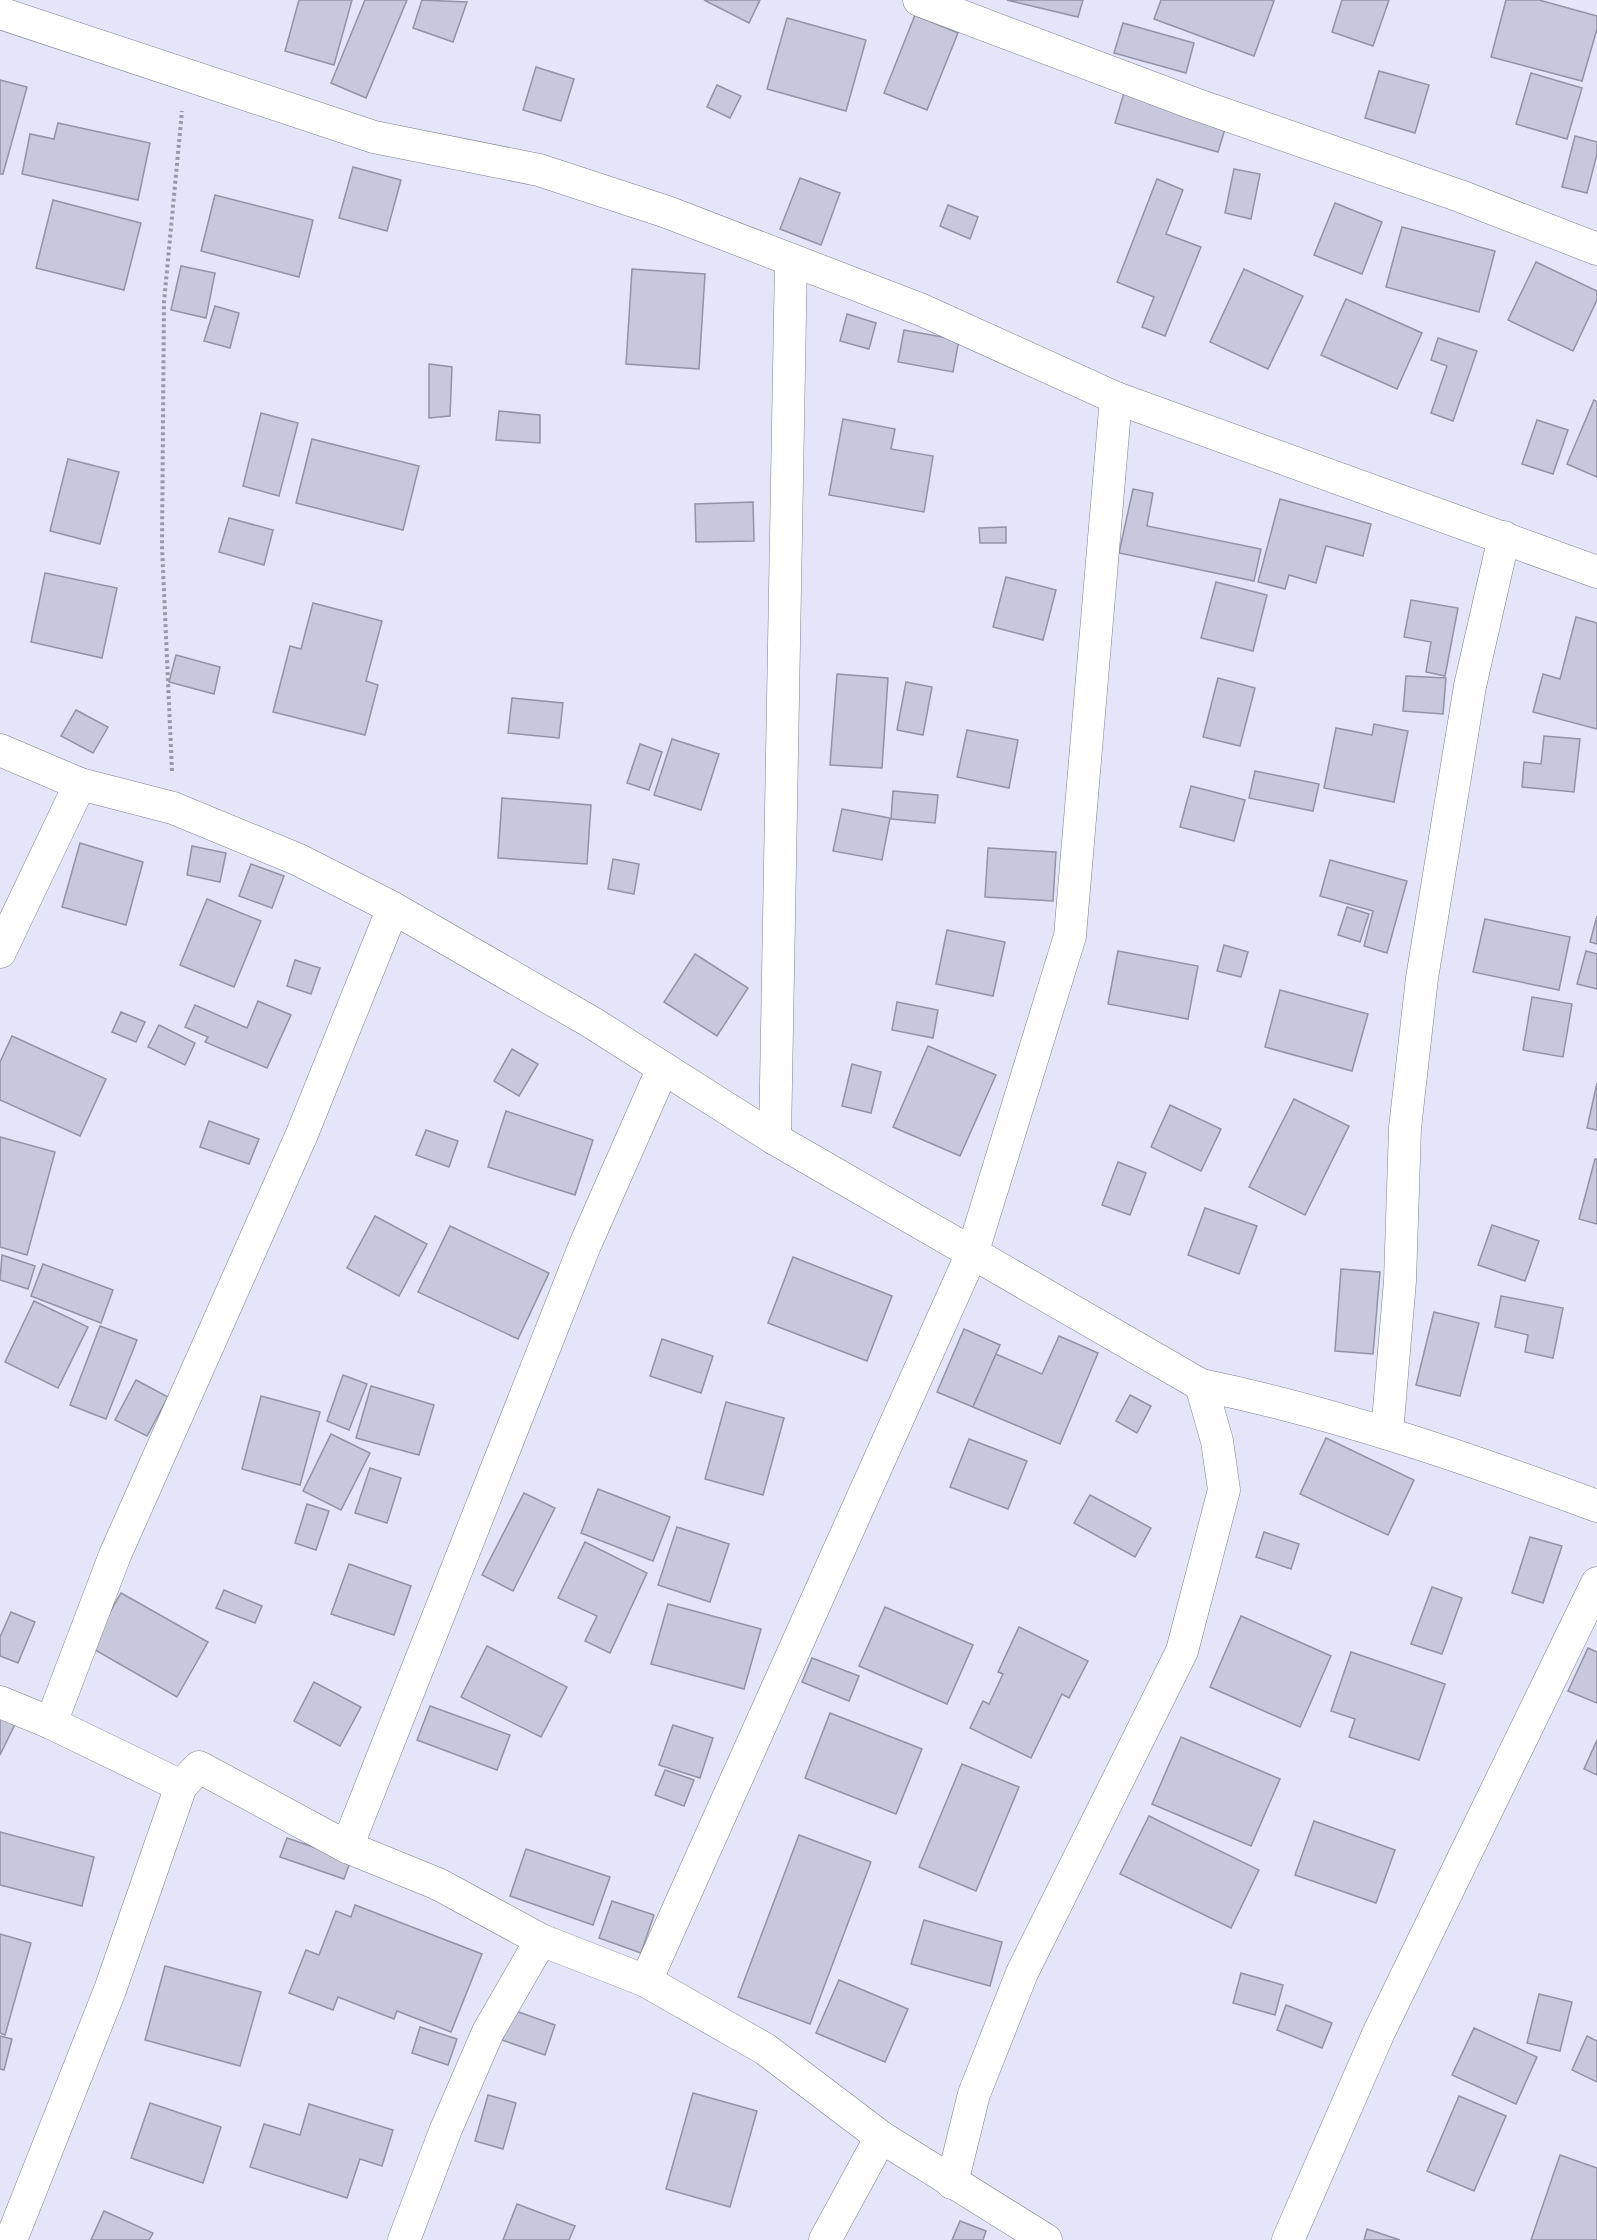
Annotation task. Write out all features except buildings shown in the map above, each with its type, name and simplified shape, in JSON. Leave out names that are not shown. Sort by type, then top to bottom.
[{"type":"street","points":[[919,0],[1195,104],[1460,196],[1597,249]]},
{"type":"street","points":[[0,13],[374,137],[539,170],[667,212],[922,310],[1116,398],[1597,572]]},
{"type":"street","points":[[775,1138],[791,260]]},
{"type":"street","points":[[646,1981],[973,1251],[1070,936],[1116,398]]},
{"type":"street","points":[[1387,1433],[1400,1281],[1405,1128],[1422,978],[1470,686],[1504,537]]},
{"type":"street","points":[[0,750],[80,784],[173,808],[299,860],[393,908],[591,1022],[775,1138],[1201,1385],[1323,1413],[1489,1466],[1597,1506]]},
{"type":"street","points":[[0,952],[80,784]]},
{"type":"street","points":[[51,1723],[115,1556],[302,1134],[393,908]]},
{"type":"street","points":[[347,1847],[585,1245],[663,1068]]},
{"type":"street","points":[[952,2183],[974,2094],[1022,1973],[1182,1651],[1224,1490],[1217,1441],[1201,1385]]},
{"type":"street","points":[[1288,2240],[1379,2032],[1597,1582]]},
{"type":"street","points":[[0,1702],[51,1723],[181,1786]]},
{"type":"street","points":[[11,2240],[110,1990],[181,1786],[199,1767],[347,1847],[438,1884],[541,1940],[646,1981],[765,2049],[881,2136],[952,2183],[1047,2240]]},
{"type":"street","points":[[404,2240],[446,2129],[488,2031],[541,1940]]},
{"type":"street","points":[[825,2240],[881,2136]]},
{"type":"path","points":[[173,808],[162,546],[164,302],[186,76]]}]
